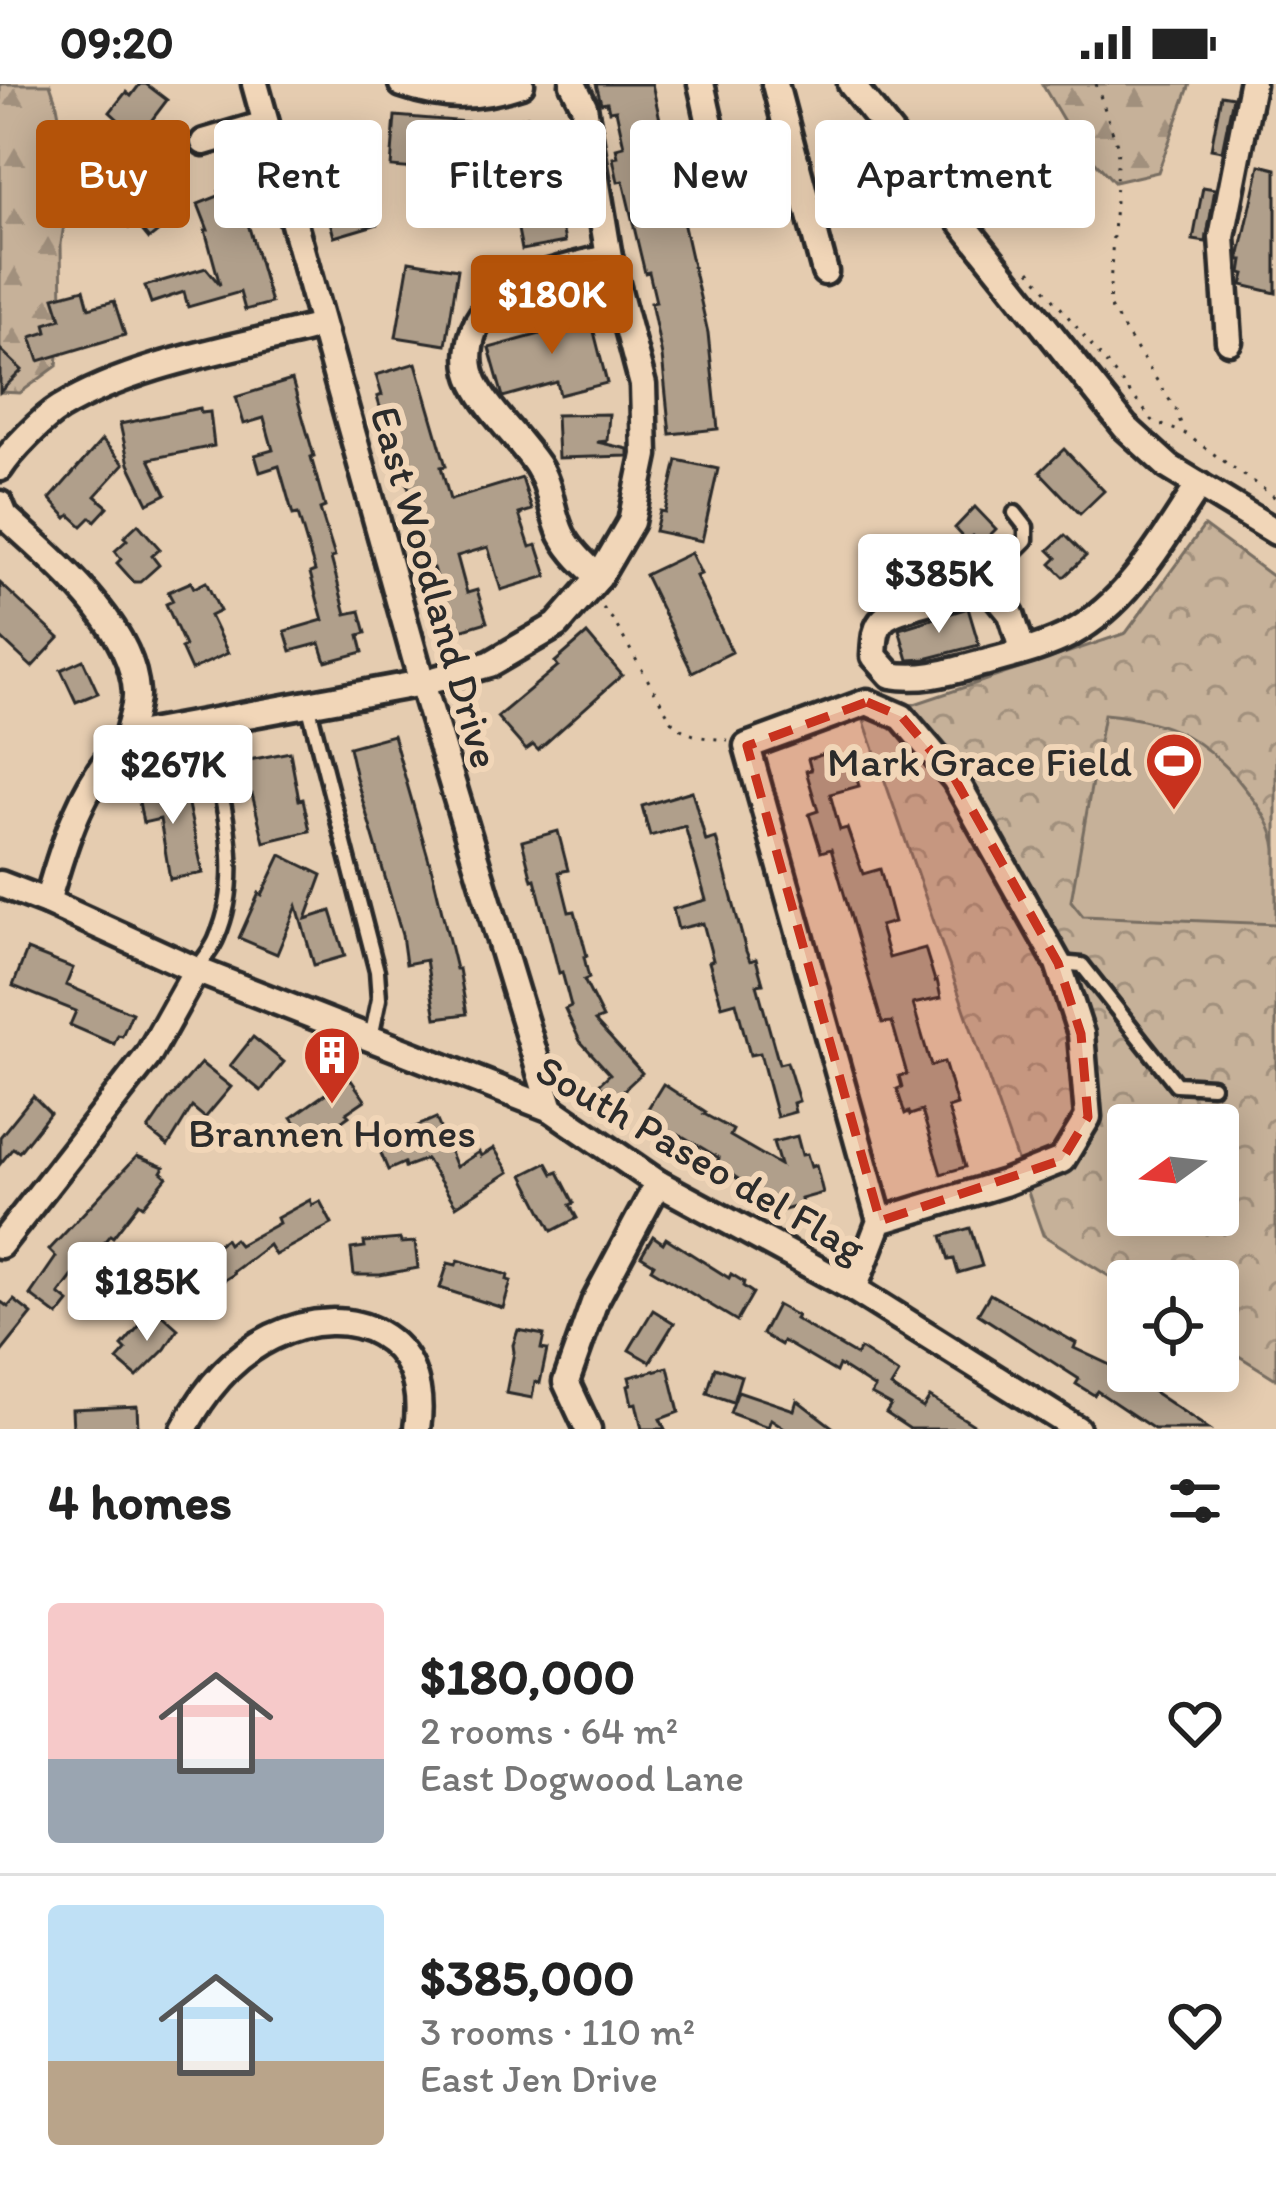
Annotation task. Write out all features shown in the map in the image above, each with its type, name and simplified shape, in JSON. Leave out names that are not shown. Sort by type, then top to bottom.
[{"type":"street","name":"East Woodland Drive","points":[[255,84],[265,120]]},
{"type":"street","points":[[402,84],[450,97],[521,84]]},
{"type":"street","points":[[127,737],[422,682],[490,664],[557,625],[593,585],[631,522],[645,455],[643,385],[609,257],[584,106],[573,84]]},
{"type":"street","points":[[701,84],[728,166],[760,173],[797,164]]},
{"type":"street","points":[[776,84],[825,272]]},
{"type":"street","points":[[850,84],[1125,428],[1168,466],[1276,532]]},
{"type":"street","points":[[1228,341],[1222,237],[1252,84]]},
{"type":"street","points":[[204,142],[214,139]]},
{"type":"street","name":"East Woodland Drive","points":[[294,228],[422,682],[551,1109]]},
{"type":"street","points":[[593,585],[562,535],[541,470],[484,399],[468,360],[472,330],[489,305],[515,285],[609,257]]},
{"type":"street","points":[[0,468],[56,410],[102,388],[159,368],[321,326]]},
{"type":"street","points":[[1023,652],[1011,614],[988,586],[885,618],[876,632],[874,656],[891,675],[917,678],[1023,652],[1071,633],[1133,583],[1199,485]]},
{"type":"street","points":[[0,504],[5,516],[80,586],[109,621],[137,693],[127,737],[104,760],[67,832],[47,902]]},
{"type":"street","points":[[854,1289],[880,1221],[747,746],[866,702],[902,717],[955,779],[1058,963],[1081,1034],[1088,1117],[1062,1160],[880,1221]]},
{"type":"street","name":"South Paseo del Flag","points":[[0,884],[196,970],[551,1109],[658,1183],[854,1289],[1077,1429]]},
{"type":"street","points":[[0,1245],[148,1056],[196,970]]},
{"type":"street","points":[[588,1429],[566,1382],[595,1303],[658,1183]]},
{"type":"street","points":[[184,1429],[213,1385],[244,1355],[272,1337],[289,1330],[351,1322],[380,1332],[409,1362],[417,1389],[416,1429]]},
{"type":"lane","points":[[988,586],[1025,540],[1026,526],[1015,513]]},
{"type":"lane","points":[[308,704],[377,971],[379,999],[370,1038]]},
{"type":"lane","points":[[196,970],[216,940],[232,876],[206,723]]},
{"type":"lane","points":[[1058,963],[1082,965],[1176,1084],[1212,1086]]},
{"type":"path","points":[[1096,84],[1118,147],[1108,306],[1177,410],[1184,434]]},
{"type":"path","points":[[1024,262],[1154,422],[1184,434],[1276,498]]},
{"type":"path","points":[[593,585],[674,723],[696,737],[747,746]]},
{"type":"highlighted area","points":[[867,702],[902,717],[955,779],[1058,963],[1081,1034],[1088,1117],[1062,1160],[880,1221],[747,746]]},
{"type":"green space","points":[[0,84],[50,84],[60,120],[36,120],[36,228],[63,228],[57,366],[20,393],[0,392]]},
{"type":"green space","points":[[1042,84],[1190,84],[1158,172],[1114,182],[1095,162],[1095,120],[1063,120]]},
{"type":"green space","points":[[1204,526],[1276,579],[1276,1379],[1239,1356],[1239,1260],[1107,1260],[1107,1275],[1043,1235],[864,721],[1126,633]]},
{"type":"green space","name":"Mark Grace Field","points":[[1104,714],[1148,721],[1185,735],[1232,773],[1272,833],[1276,924],[1083,916],[1071,901]]},
{"type":"building","points":[[140,84],[146,84],[167,100],[152,120],[119,120],[110,112],[126,92],[131,96]]},
{"type":"building","points":[[596,84],[652,84],[660,120],[630,120],[630,210],[613,158],[618,157],[616,148],[624,146],[616,110],[609,111],[607,102],[601,103]]},
{"type":"building","points":[[1221,95],[1233,97],[1222,151],[1211,149]]},
{"type":"building","points":[[395,116],[444,120],[406,120],[406,168],[391,167]]},
{"type":"building","points":[[1260,165],[1276,169],[1276,293],[1242,285],[1245,274],[1241,273],[1240,254]]},
{"type":"building","points":[[1203,187],[1215,189],[1206,242],[1193,240]]},
{"type":"building","points":[[214,198],[214,228],[249,228],[271,303],[245,310],[240,292],[188,307],[184,292],[151,303],[145,286],[206,268],[220,285],[198,204]]},
{"type":"building","points":[[140,228],[163,228],[149,239]]},
{"type":"building","points":[[332,228],[364,228],[334,237]]},
{"type":"building","points":[[518,228],[562,228],[565,242],[522,250]]},
{"type":"building","points":[[634,228],[684,228],[708,333],[718,429],[670,434],[651,303],[656,302],[649,272],[645,273]]},
{"type":"building","points":[[409,261],[458,269],[446,345],[396,337]]},
{"type":"building","points":[[84,289],[89,308],[114,301],[125,335],[39,361],[31,337],[47,332],[45,324],[61,319],[54,297]]},
{"type":"building","points":[[588,308],[607,383],[560,395],[557,382],[503,397],[489,348],[544,333],[541,320]]},
{"type":"building","points":[[0,349],[22,370],[0,392]]},
{"type":"building","points":[[416,363],[446,466],[441,467],[450,500],[522,478],[532,510],[519,514],[530,547],[537,545],[547,576],[501,590],[488,547],[457,556],[467,593],[477,590],[487,622],[440,636],[431,603],[443,600],[433,568],[425,570],[422,559],[417,560],[404,517],[416,514],[377,397],[382,395],[376,375]]},
{"type":"building","points":[[292,380],[314,456],[325,507],[320,509],[346,614],[360,611],[366,633],[359,635],[363,652],[326,662],[320,643],[291,651],[285,631],[323,620],[310,573],[315,571],[279,466],[260,472],[255,455],[273,450],[264,418],[244,424],[236,397]]},
{"type":"building","points":[[200,408],[201,413],[210,412],[214,446],[149,459],[166,494],[148,503],[129,464],[120,424]]},
{"type":"building","points":[[609,414],[607,441],[597,442],[628,449],[628,456],[558,458],[556,415]]},
{"type":"building","points":[[102,440],[124,464],[95,496],[108,507],[95,521],[91,517],[82,526],[50,499]]},
{"type":"building","points":[[1064,449],[1104,491],[1080,514],[1040,472]]},
{"type":"building","points":[[677,460],[718,469],[702,541],[655,531],[660,511],[665,512]]},
{"type":"building","points":[[975,507],[996,529],[981,544],[973,536],[967,541],[955,528]]},
{"type":"building","points":[[138,524],[160,549],[152,556],[159,565],[134,582],[117,563],[121,559],[115,551]]},
{"type":"building","points":[[1065,535],[1086,556],[1064,577],[1051,564],[1057,558],[1049,550]]},
{"type":"building","points":[[691,553],[701,574],[696,576],[732,652],[692,672],[645,575]]},
{"type":"building","points":[[191,582],[194,588],[206,582],[220,611],[210,616],[228,653],[191,670],[166,604],[173,601],[168,592]]},
{"type":"building","points":[[0,583],[59,638],[32,667],[0,637]]},
{"type":"building","points":[[968,608],[979,645],[908,660],[899,629]]},
{"type":"building","points":[[587,634],[622,675],[538,750],[533,745],[526,750],[497,717],[558,666],[555,662]]},
{"type":"building","points":[[83,660],[98,693],[76,702],[61,670]]},
{"type":"building","points":[[393,735],[459,969],[467,1014],[436,1018],[426,960],[406,964],[402,935],[356,778],[349,747]]},
{"type":"building","points":[[290,752],[310,831],[264,842],[244,761]]},
{"type":"building","points":[[831,752],[834,761],[850,757],[859,786],[830,794],[840,830],[847,828],[863,874],[880,869],[894,922],[880,926],[889,958],[925,948],[937,980],[941,998],[913,1004],[931,1066],[944,1062],[957,1105],[948,1108],[965,1167],[941,1174],[922,1111],[905,1114],[897,1089],[902,1087],[899,1076],[907,1074],[892,1022],[882,1023],[831,849],[821,852],[809,814],[818,811],[806,771],[811,770],[808,759]]},
{"type":"building","points":[[183,782],[203,873],[170,879],[160,819],[143,823],[137,791]]},
{"type":"building","points":[[692,791],[706,841],[716,838],[746,951],[750,961],[756,959],[763,984],[757,985],[779,1064],[787,1062],[799,1101],[793,1103],[795,1112],[777,1117],[760,1053],[750,1055],[736,1002],[722,1006],[703,923],[678,929],[673,909],[706,900],[685,826],[650,836],[642,806]]},
{"type":"building","points":[[558,831],[568,870],[559,872],[587,956],[589,978],[584,980],[603,1018],[595,1021],[642,1073],[613,1100],[599,1084],[610,1074],[580,1041],[565,1009],[571,1006],[522,841]]},
{"type":"building","points":[[281,855],[322,875],[306,919],[331,911],[345,956],[314,965],[297,906],[277,954],[239,938]]},
{"type":"building","points":[[27,950],[73,968],[66,985],[132,1013],[122,1036],[114,1044],[70,1025],[76,1011],[13,986]]},
{"type":"building","points":[[253,1037],[284,1062],[261,1091],[230,1066]]},
{"type":"building","points":[[201,1063],[231,1087],[205,1118],[192,1107],[168,1146],[148,1130]]},
{"type":"building","name":"Brannen Homes","points":[[349,1077],[365,1100],[321,1136],[318,1132],[308,1140],[292,1117]]},
{"type":"building","points":[[663,1084],[733,1130],[730,1136],[780,1165],[773,1142],[797,1136],[802,1155],[807,1154],[811,1167],[816,1165],[823,1193],[784,1210],[716,1164],[719,1158],[679,1134],[650,1124],[652,1120],[644,1115]]},
{"type":"building","points":[[33,1096],[50,1113],[19,1152],[13,1148],[0,1164],[0,1137]]},
{"type":"building","points":[[436,1118],[456,1167],[494,1148],[509,1172],[456,1206],[426,1159],[388,1170],[377,1144]]},
{"type":"building","points":[[137,1156],[164,1167],[161,1172],[167,1177],[80,1266],[59,1294],[69,1302],[58,1316],[30,1295],[56,1257],[49,1250]]},
{"type":"building","name":"Brannen Homes","points":[[547,1163],[553,1174],[558,1172],[577,1218],[552,1231],[523,1175]]},
{"type":"building","points":[[310,1200],[312,1205],[320,1201],[332,1224],[275,1255],[269,1245],[197,1298],[181,1277],[196,1266],[194,1261],[225,1239],[239,1245]]},
{"type":"building","points":[[970,1228],[982,1266],[958,1273],[942,1236]]},
{"type":"building","points":[[653,1236],[663,1243],[666,1238],[729,1278],[731,1274],[744,1282],[753,1293],[737,1321],[651,1269],[654,1264],[641,1256]]},
{"type":"building","name":"Brannen Homes","points":[[400,1239],[401,1243],[415,1242],[418,1268],[354,1275],[351,1249],[365,1247],[364,1242]]},
{"type":"building","name":"Brannen Homes","points":[[458,1260],[508,1275],[511,1281],[503,1308],[440,1288],[448,1263],[456,1265]]},
{"type":"building","points":[[990,1294],[1107,1363],[1107,1392],[1154,1392],[1209,1429],[1154,1429],[1097,1391],[1094,1395],[1076,1384],[1079,1379],[978,1314]]},
{"type":"building","points":[[14,1300],[32,1314],[0,1354],[0,1301],[8,1307]]},
{"type":"building","points":[[777,1305],[856,1355],[860,1349],[899,1374],[891,1387],[923,1408],[930,1397],[980,1429],[910,1429],[886,1413],[891,1405],[871,1394],[875,1388],[839,1365],[836,1372],[762,1334]]},
{"type":"building","points":[[653,1310],[674,1323],[650,1362],[629,1350]]},
{"type":"building","points":[[158,1311],[178,1329],[137,1377],[117,1360],[126,1350],[122,1346]]},
{"type":"building","points":[[518,1330],[544,1335],[541,1349],[547,1350],[532,1398],[506,1393]]},
{"type":"building","points":[[668,1367],[679,1412],[660,1419],[665,1429],[642,1429],[636,1403],[632,1404],[629,1377]]},
{"type":"building","points":[[715,1367],[741,1376],[733,1402],[707,1393]]},
{"type":"building","points":[[738,1391],[794,1410],[797,1400],[835,1429],[786,1429],[771,1419],[768,1427],[730,1413]]},
{"type":"building","points":[[137,1406],[138,1429],[73,1429],[72,1409]]},
{"type":"place","name":"Mark Grace Field","points":[[1174,812]]},
{"type":"place","name":"Brannen Homes","points":[[332,1106]]}]
